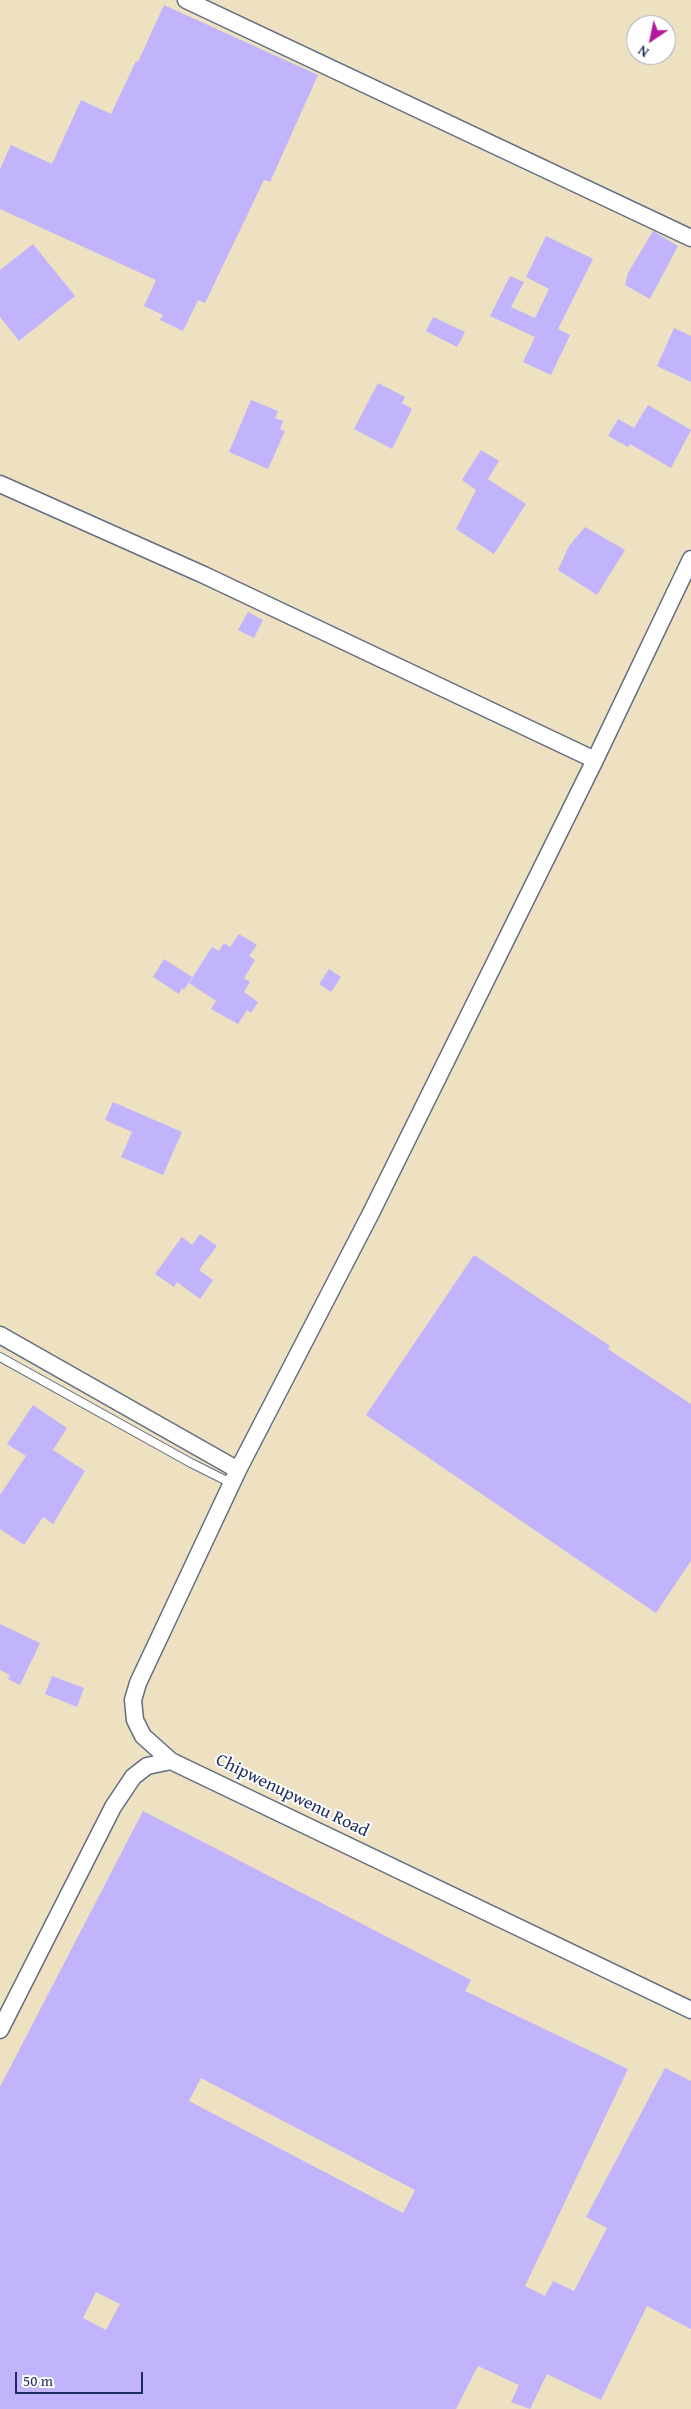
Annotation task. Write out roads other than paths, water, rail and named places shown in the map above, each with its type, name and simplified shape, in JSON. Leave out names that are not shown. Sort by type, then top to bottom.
[{"type":"street","points":[[186,0],[691,238]]},
{"type":"street","points":[[0,484],[204,575],[595,760]]},
{"type":"street","name":"Chipwenupwenu Road","points":[[691,559],[595,760],[370,1215],[235,1476],[138,1683],[133,1700],[135,1720],[143,1736],[171,1761],[691,2010]]},
{"type":"street","points":[[0,1335],[235,1476]]},
{"type":"street","points":[[0,2030],[113,1807],[133,1777],[147,1766],[171,1761]]},
{"type":"lane","points":[[0,1357],[191,1463],[235,1476]]}]
